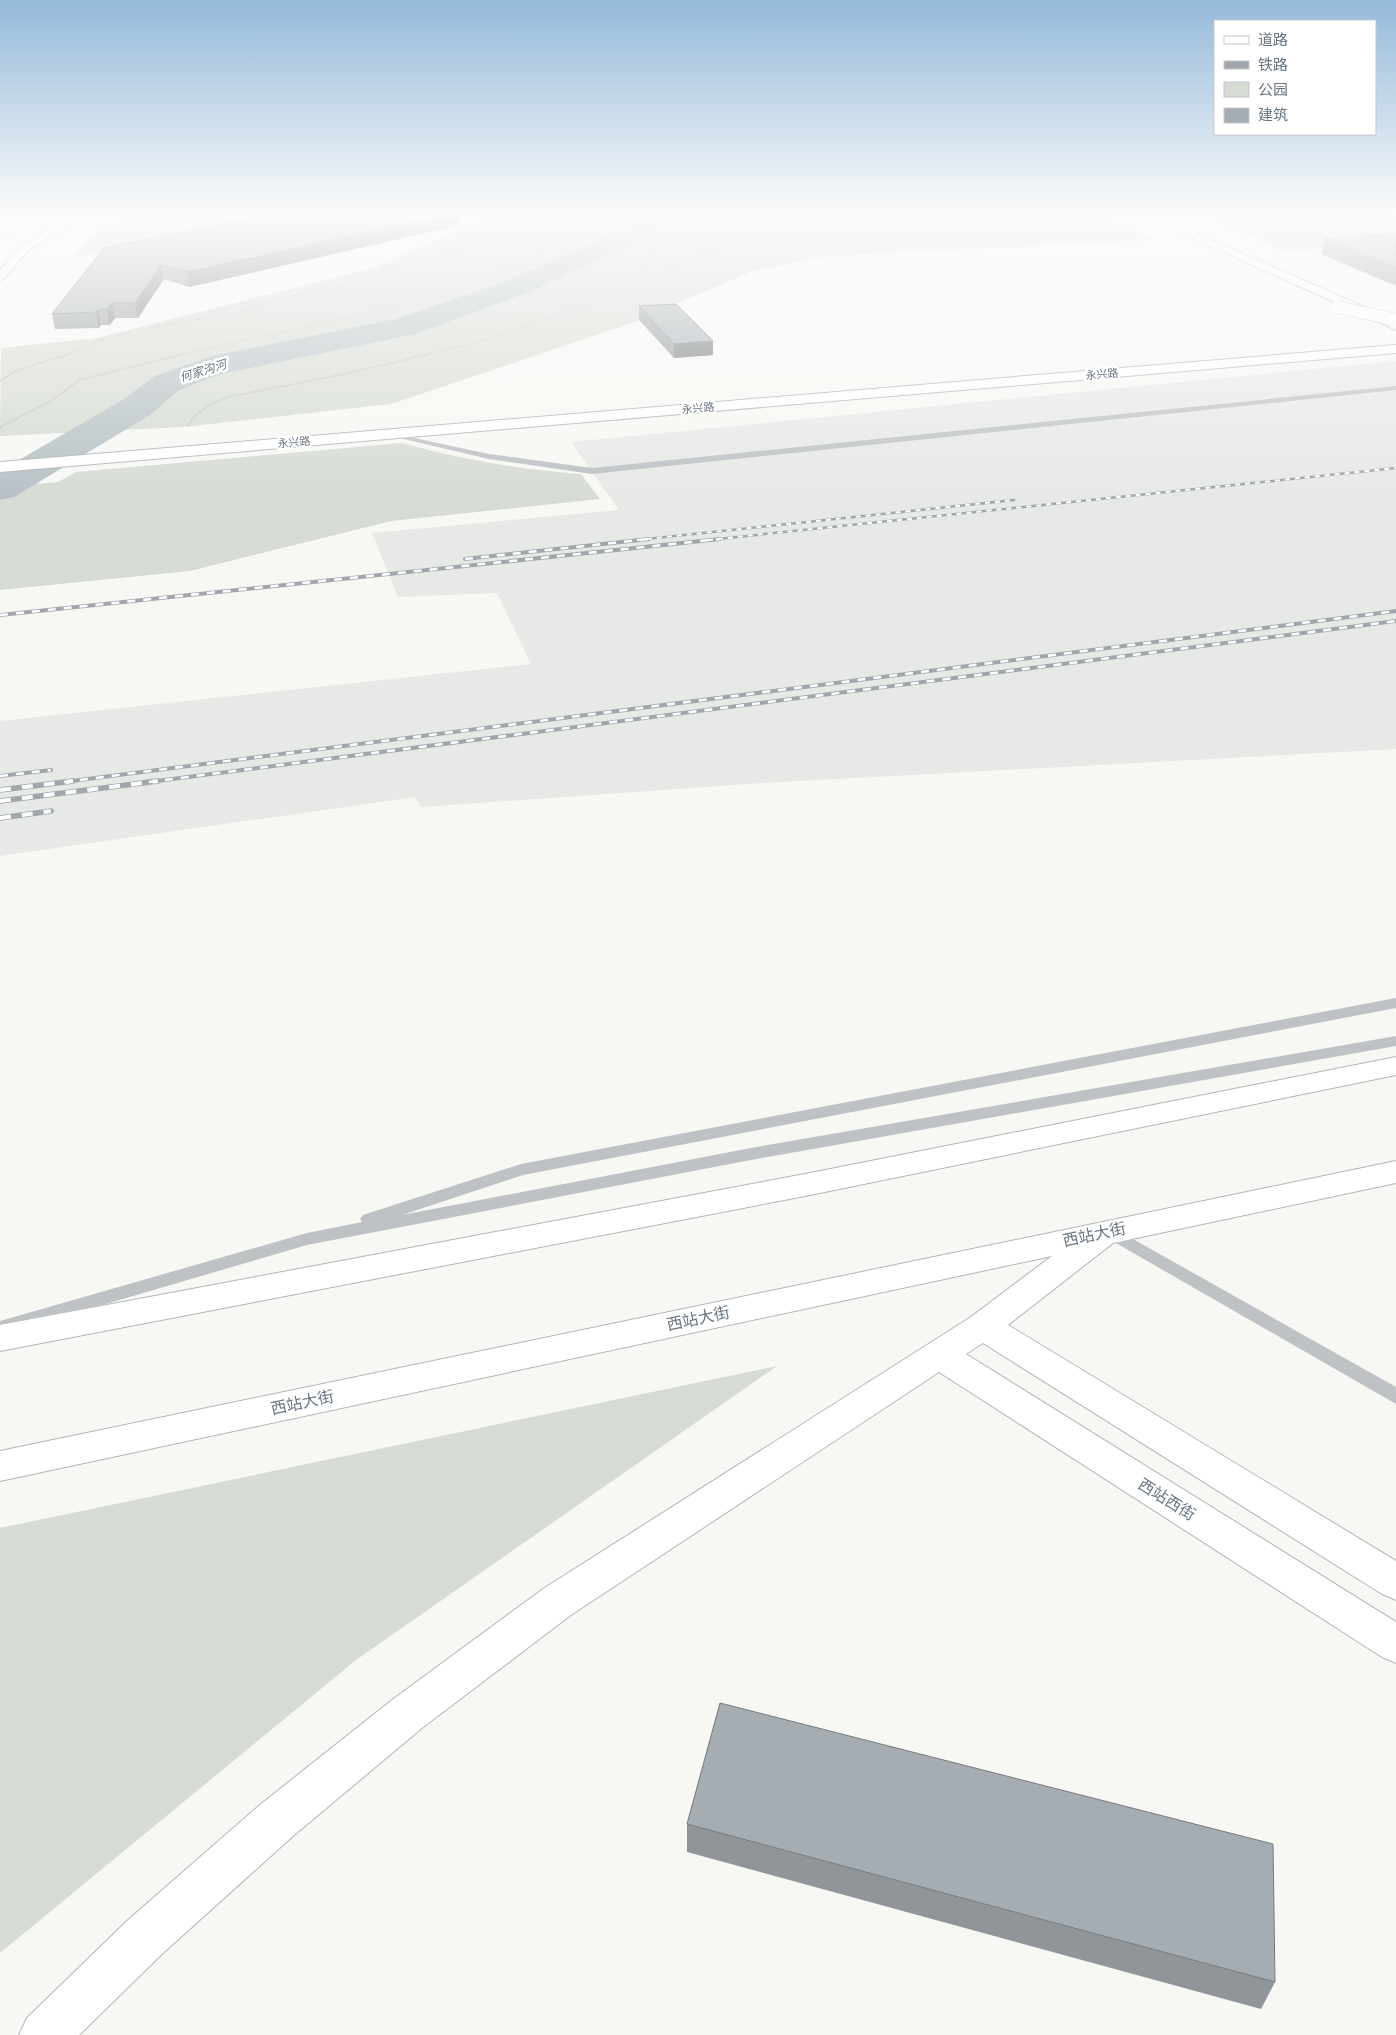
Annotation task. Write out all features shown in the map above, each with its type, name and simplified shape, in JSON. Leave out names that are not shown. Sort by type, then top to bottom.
[{"type":"main road","points":[[1338,307],[1396,320]]},
{"type":"main road","points":[[1353,307],[1396,326]]},
{"type":"main road","points":[[1382,307],[1396,313]]},
{"type":"main road","name":"永兴路","points":[[0,455],[958,379],[1396,341]]},
{"type":"main road","name":"永兴路","points":[[0,467],[1396,350]]},
{"type":"main road","points":[[0,1338],[805,1185],[1396,1066]]},
{"type":"main road","name":"西站大街","points":[[0,1466],[1108,1231],[1396,1172]]},
{"type":"main road","points":[[44,2035],[146,1937],[277,1820],[407,1714],[557,1602],[983,1326],[1108,1231]]},
{"type":"main road","points":[[983,1326],[1396,1582]]},
{"type":"main road","name":"西站西街","points":[[938,1354],[1396,1644]]},
{"type":"lane","points":[[386,434],[470,454],[592,471],[1396,388]]},
{"type":"lane","points":[[0,1328],[306,1239],[521,1170],[1396,1003]]},
{"type":"lane","points":[[306,1239],[751,1154],[1396,1040]]},
{"type":"lane","points":[[1108,1231],[1396,1396]]},
{"type":"path","points":[[0,380],[14,371],[56,358],[103,339],[148,328],[240,312],[256,307]]},
{"type":"path","points":[[0,426],[53,400],[79,380],[221,344],[362,315],[387,307]]},
{"type":"path","points":[[188,426],[193,418],[207,406],[228,397],[344,374],[475,343],[579,307]]},
{"type":"shaded area","points":[[1396,361],[1396,749],[762,783],[421,807],[415,797],[0,856],[0,721],[531,664],[497,593],[398,597],[372,533],[619,510],[571,442]]},
{"type":"green space","points":[[219,307],[669,307],[632,323],[391,404],[183,427],[0,436],[1,348],[97,338]]},
{"type":"green space","points":[[402,443],[491,463],[581,474],[600,499],[391,521],[190,571],[0,590],[0,487],[58,482],[76,472]]},
{"type":"green space","points":[[777,1366],[356,1660],[0,1953],[0,1528]]},
{"type":"building","points":[[58,307],[109,307],[96,312],[52,314]]},
{"type":"building","points":[[640,307],[679,307],[713,341],[674,344]]},
{"type":"building","points":[[720,1703],[1273,1844],[1275,1982],[687,1824]]},
{"type":"waterway","name":"何家沟河","points":[[0,488],[137,407],[167,383],[212,366],[404,327],[460,307]]},
{"type":"railway","points":[[708,540],[1396,468]]},
{"type":"railway","points":[[637,540],[1014,500]]},
{"type":"railway","points":[[465,559],[649,539]]},
{"type":"railway","points":[[0,615],[720,539]]},
{"type":"railway","points":[[64,782],[1396,611]]},
{"type":"railway","points":[[149,782],[1396,621]]},
{"type":"railway","points":[[0,776],[51,770]]},
{"type":"railway","points":[[0,790],[73,781]]},
{"type":"railway","points":[[0,801],[158,781]]},
{"type":"railway","points":[[0,818],[51,811]]}]
